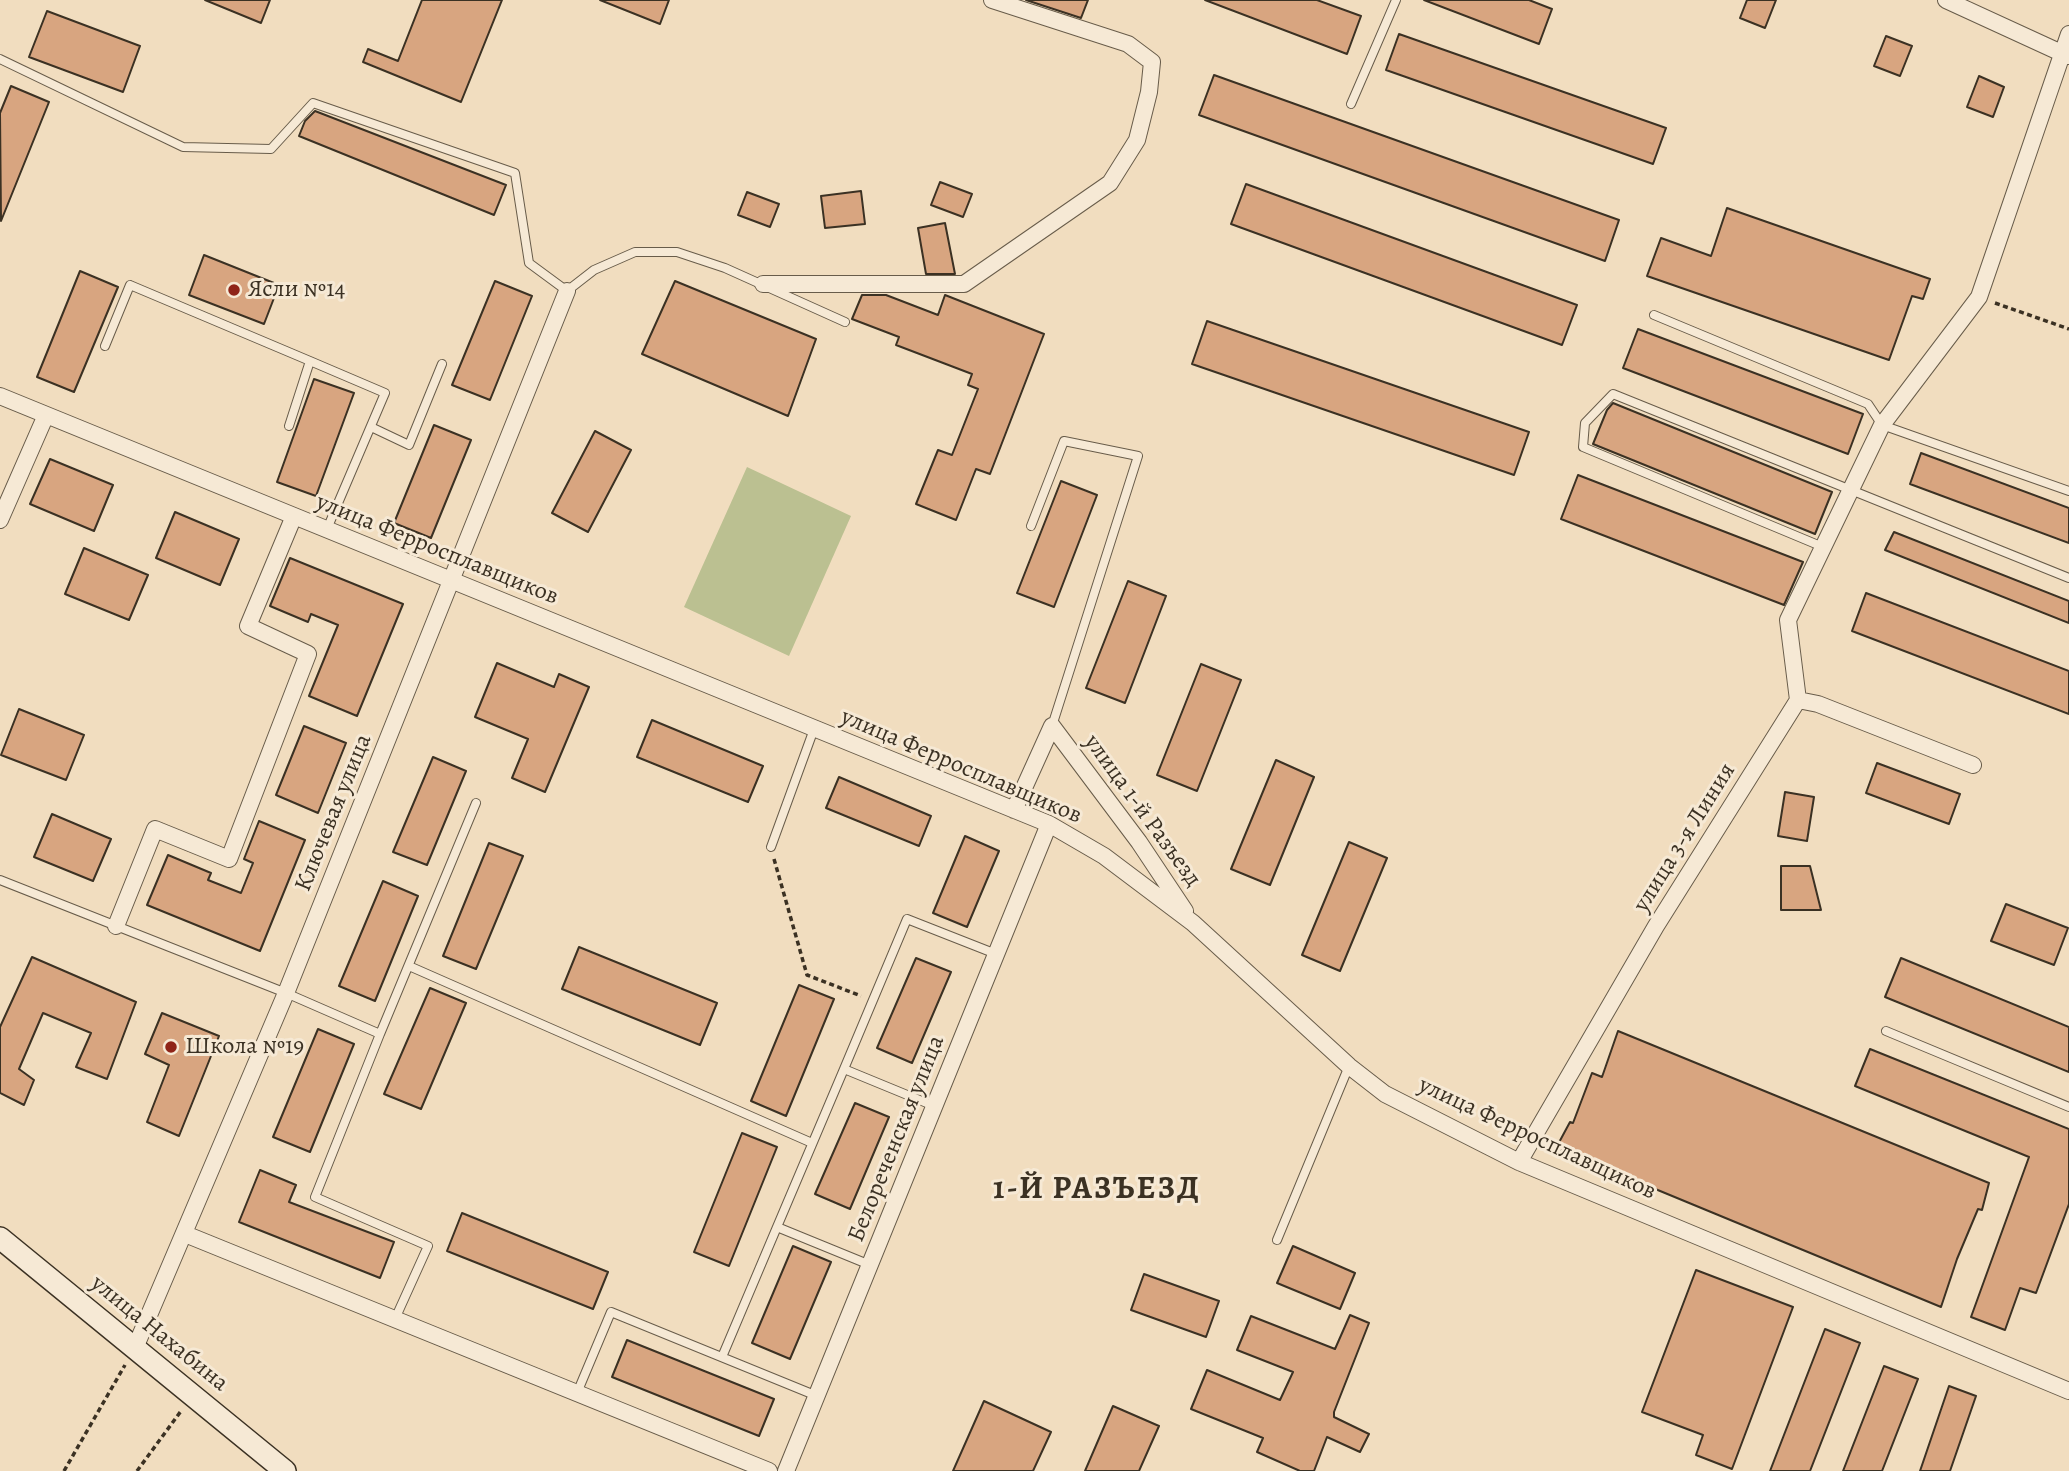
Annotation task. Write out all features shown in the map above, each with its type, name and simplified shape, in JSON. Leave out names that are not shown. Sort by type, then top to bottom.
[{"type":"main road","name":"улица Нахабина","points":[[0,1238],[285,1471]]},
{"type":"street","points":[[763,284],[964,284],[1110,183],[1137,140],[1149,92],[1152,62],[1128,44],[992,0]]},
{"type":"street","points":[[1946,0],[2065,55]]},
{"type":"street","points":[[1973,765],[1818,704],[1798,700],[1788,620],[1882,425],[1979,297],[2065,55],[2069,34]]},
{"type":"street","name":"Ключевая улица","points":[[135,1348],[286,993],[453,581],[566,291]]},
{"type":"street","name":"улица Ферросплавщиков","points":[[0,396],[1049,824],[1104,856],[1194,923],[1349,1066],[1385,1094],[1519,1162],[2069,1391]]},
{"type":"street","points":[[0,520],[46,415]]},
{"type":"street","points":[[116,926],[155,829],[229,859],[307,653],[248,626],[293,516]]},
{"type":"street","name":"улица 3-я Линия","points":[[1519,1162],[1657,926],[1798,700]]},
{"type":"street","points":[[1014,810],[1052,726]]},
{"type":"street","name":"улица 1-й Разъезд","points":[[1052,726],[1139,842],[1194,923]]},
{"type":"street","name":"Белореченская улица","points":[[786,1471],[1049,824]]},
{"type":"street","points":[[185,1234],[769,1471]]},
{"type":"lane","points":[[1351,104],[1396,0]]},
{"type":"lane","points":[[0,59],[183,147],[271,149],[313,103],[515,173],[529,263],[566,291],[594,270],[635,252],[677,252],[763,284],[845,322]]},
{"type":"lane","points":[[105,346],[130,285],[385,393],[327,530]]},
{"type":"lane","points":[[1654,315],[1868,404],[1882,425],[2069,491]]},
{"type":"lane","points":[[289,426],[310,361]]},
{"type":"lane","points":[[371,427],[409,445],[442,364]]},
{"type":"lane","points":[[1823,547],[1583,447],[1585,424],[1613,394],[2069,578]]},
{"type":"lane","points":[[1031,526],[1064,441],[1138,456],[1052,726]]},
{"type":"lane","points":[[771,846],[814,729]]},
{"type":"lane","points":[[395,1319],[428,1246],[315,1197],[476,803]]},
{"type":"lane","points":[[0,880],[286,993],[380,1034]]},
{"type":"lane","points":[[722,1357],[907,919],[996,954]]},
{"type":"lane","points":[[408,966],[812,1143]]},
{"type":"lane","points":[[1886,1031],[2069,1107]]},
{"type":"lane","points":[[1277,1240],[1349,1066]]},
{"type":"lane","points":[[844,1069],[934,1106]]},
{"type":"lane","points":[[777,1227],[870,1265]]},
{"type":"lane","points":[[577,1393],[611,1312],[817,1396]]},
{"type":"path","points":[[1979,297],[2069,329]]},
{"type":"path","points":[[771,846],[807,975],[873,1001]]},
{"type":"path","points":[[64,1471],[135,1348]]},
{"type":"path","points":[[136,1471],[192,1395]]},
{"type":"green space","points":[[747,467],[851,516],[789,656],[684,607]]},
{"type":"building","points":[[205,0],[270,0],[261,23]]},
{"type":"building","points":[[422,0],[502,0],[461,102],[363,62],[368,49],[398,61]]},
{"type":"building","points":[[600,0],[669,0],[660,24]]},
{"type":"building","points":[[1026,0],[1088,0],[1081,18]]},
{"type":"building","points":[[1205,0],[1317,0],[1361,16],[1347,54]]},
{"type":"building","points":[[1424,0],[1529,0],[1552,9],[1539,44]]},
{"type":"building","points":[[1747,0],[1776,0],[1765,28],[1740,18]]},
{"type":"building","points":[[47,11],[140,46],[123,92],[29,57]]},
{"type":"building","points":[[1399,34],[1666,128],[1653,164],[1386,70]]},
{"type":"building","points":[[1886,36],[1912,46],[1900,76],[1874,66]]},
{"type":"building","points":[[1214,75],[1619,220],[1605,261],[1199,115]]},
{"type":"building","points":[[1979,76],[2004,87],[1993,117],[1967,107]]},
{"type":"building","points":[[11,86],[49,102],[1,221],[0,113]]},
{"type":"building","points":[[315,111],[506,185],[494,215],[299,136],[305,121]]},
{"type":"building","points":[[940,182],[972,194],[963,217],[931,205]]},
{"type":"building","points":[[1246,184],[1577,305],[1562,345],[1231,224]]},
{"type":"building","points":[[861,191],[865,224],[825,228],[821,196]]},
{"type":"building","points":[[747,192],[779,204],[770,227],[738,215]]},
{"type":"building","points":[[1727,208],[1930,279],[1923,299],[1912,296],[1889,360],[1647,276],[1661,238],[1711,256]]},
{"type":"building","points":[[945,223],[955,274],[926,274],[918,228]]},
{"type":"building","name":"Ясли №14","points":[[204,255],[279,285],[264,324],[189,295]]},
{"type":"building","points":[[80,271],[118,287],[74,392],[37,377]]},
{"type":"building","points":[[495,281],[532,296],[490,400],[452,385]]},
{"type":"building","points":[[675,281],[816,339],[788,416],[642,354]]},
{"type":"building","points":[[862,295],[886,295],[938,315],[945,295],[1044,334],[990,474],[976,469],[956,520],[916,504],[938,450],[952,455],[978,389],[968,385],[972,374],[896,345],[899,337],[852,319]]},
{"type":"building","points":[[1207,321],[1529,432],[1514,475],[1192,364]]},
{"type":"building","points":[[1638,329],[1863,414],[1848,454],[1623,368]]},
{"type":"building","points":[[314,379],[354,393],[316,496],[277,482]]},
{"type":"building","points":[[1613,403],[1832,492],[1815,534],[1593,444],[1607,410]]},
{"type":"building","points":[[434,425],[471,440],[431,538],[394,523]]},
{"type":"building","points":[[595,431],[631,450],[588,532],[552,513]]},
{"type":"building","points":[[1921,453],[2069,508],[2069,543],[1910,484]]},
{"type":"building","points":[[50,459],[113,485],[94,531],[30,504]]},
{"type":"building","points":[[1578,475],[1803,562],[1784,605],[1561,519]]},
{"type":"building","points":[[1061,481],[1097,495],[1054,607],[1017,593]]},
{"type":"building","points":[[175,512],[239,539],[220,585],[156,558]]},
{"type":"building","points":[[1894,532],[2069,601],[2069,623],[1885,550]]},
{"type":"building","points":[[84,548],[148,575],[129,620],[65,594]]},
{"type":"building","points":[[290,558],[403,604],[357,716],[309,696],[338,625],[311,614],[308,622],[270,606]]},
{"type":"building","points":[[1128,581],[1166,596],[1125,703],[1086,688]]},
{"type":"building","points":[[1866,593],[2069,671],[2069,714],[1852,631]]},
{"type":"building","points":[[497,663],[554,687],[559,674],[589,687],[545,792],[512,778],[528,739],[475,717]]},
{"type":"building","points":[[1201,664],[1241,680],[1197,791],[1157,775]]},
{"type":"building","points":[[19,709],[84,735],[66,780],[1,755]]},
{"type":"building","points":[[652,720],[763,766],[748,802],[637,757]]},
{"type":"building","points":[[304,726],[346,743],[318,813],[276,795]]},
{"type":"building","points":[[433,757],[466,771],[427,865],[393,852]]},
{"type":"building","points":[[1276,760],[1314,777],[1270,885],[1231,869]]},
{"type":"building","points":[[1877,763],[1960,794],[1949,824],[1866,793]]},
{"type":"building","points":[[839,777],[931,816],[919,846],[826,808]]},
{"type":"building","points":[[1785,792],[1814,797],[1807,841],[1778,836]]},
{"type":"building","points":[[52,814],[111,839],[93,881],[34,857]]},
{"type":"building","points":[[259,821],[305,840],[260,951],[147,905],[168,855],[211,873],[208,880],[241,893],[253,863],[244,859]]},
{"type":"building","points":[[965,836],[999,851],[967,927],[933,913]]},
{"type":"building","points":[[1349,842],[1387,858],[1340,971],[1302,955]]},
{"type":"building","points":[[489,843],[523,856],[476,969],[443,956]]},
{"type":"building","points":[[1781,866],[1810,866],[1821,910],[1781,910]]},
{"type":"building","points":[[383,881],[418,896],[375,1001],[339,986]]},
{"type":"building","points":[[2006,904],[2068,928],[2054,965],[1991,941]]},
{"type":"building","points":[[579,947],[717,1003],[700,1045],[562,989]]},
{"type":"building","points":[[32,957],[136,1002],[107,1079],[76,1067],[91,1033],[43,1013],[19,1069],[34,1080],[24,1105],[0,1093],[0,1027]]},
{"type":"building","points":[[916,958],[951,972],[912,1063],[877,1048]]},
{"type":"building","points":[[1901,958],[2069,1027],[2069,1072],[1885,997]]},
{"type":"building","points":[[799,985],[834,999],[786,1116],[751,1101]]},
{"type":"building","points":[[430,988],[466,1003],[421,1109],[384,1094]]},
{"type":"building","points":[[162,1013],[219,1036],[179,1136],[147,1122],[169,1065],[145,1054]]},
{"type":"building","points":[[318,1029],[354,1044],[310,1152],[273,1137]]},
{"type":"building","points":[[1618,1031],[1989,1183],[1982,1210],[1978,1209],[1941,1307],[1556,1148],[1570,1122],[1573,1123],[1592,1073],[1602,1077]]},
{"type":"building","points":[[1870,1049],[2069,1129],[2069,1204],[2036,1293],[2020,1288],[2005,1330],[1971,1317],[2029,1157],[1855,1086]]},
{"type":"building","points":[[855,1103],[889,1117],[850,1209],[815,1194]]},
{"type":"building","points":[[742,1133],[777,1147],[729,1266],[694,1252]]},
{"type":"building","points":[[260,1170],[296,1185],[289,1202],[394,1242],[380,1278],[239,1222]]},
{"type":"building","points":[[462,1213],[608,1272],[593,1309],[447,1251]]},
{"type":"building","points":[[793,1246],[831,1262],[790,1359],[752,1343]]},
{"type":"building","points":[[1293,1246],[1355,1273],[1340,1309],[1277,1283]]},
{"type":"building","points":[[1696,1270],[1793,1307],[1732,1469],[1696,1455],[1703,1435],[1642,1412]]},
{"type":"building","points":[[1144,1274],[1219,1301],[1206,1337],[1131,1310]]},
{"type":"building","points":[[1350,1315],[1369,1323],[1334,1417],[1369,1434],[1360,1452],[1327,1437],[1314,1471],[1300,1471],[1257,1452],[1263,1438],[1191,1409],[1207,1370],[1280,1400],[1293,1372],[1237,1350],[1251,1316],[1335,1349]]},
{"type":"building","points":[[1825,1329],[1860,1343],[1810,1471],[1770,1471]]},
{"type":"building","points":[[627,1340],[774,1399],[759,1436],[612,1377]]},
{"type":"building","points":[[1884,1366],[1918,1379],[1882,1471],[1843,1471]]},
{"type":"building","points":[[1949,1386],[1976,1396],[1950,1471],[1920,1471]]},
{"type":"building","points":[[984,1401],[1051,1432],[1033,1471],[953,1471]]},
{"type":"building","points":[[1113,1406],[1159,1426],[1139,1471],[1085,1471]]},
{"type":"place","name":"Ясли №14","points":[[234,290]]},
{"type":"place","name":"Школа №19","points":[[171,1047]]},
{"type":"district","name":"1-Й РАЗЪЕЗД","points":[[1097,1190]]}]
